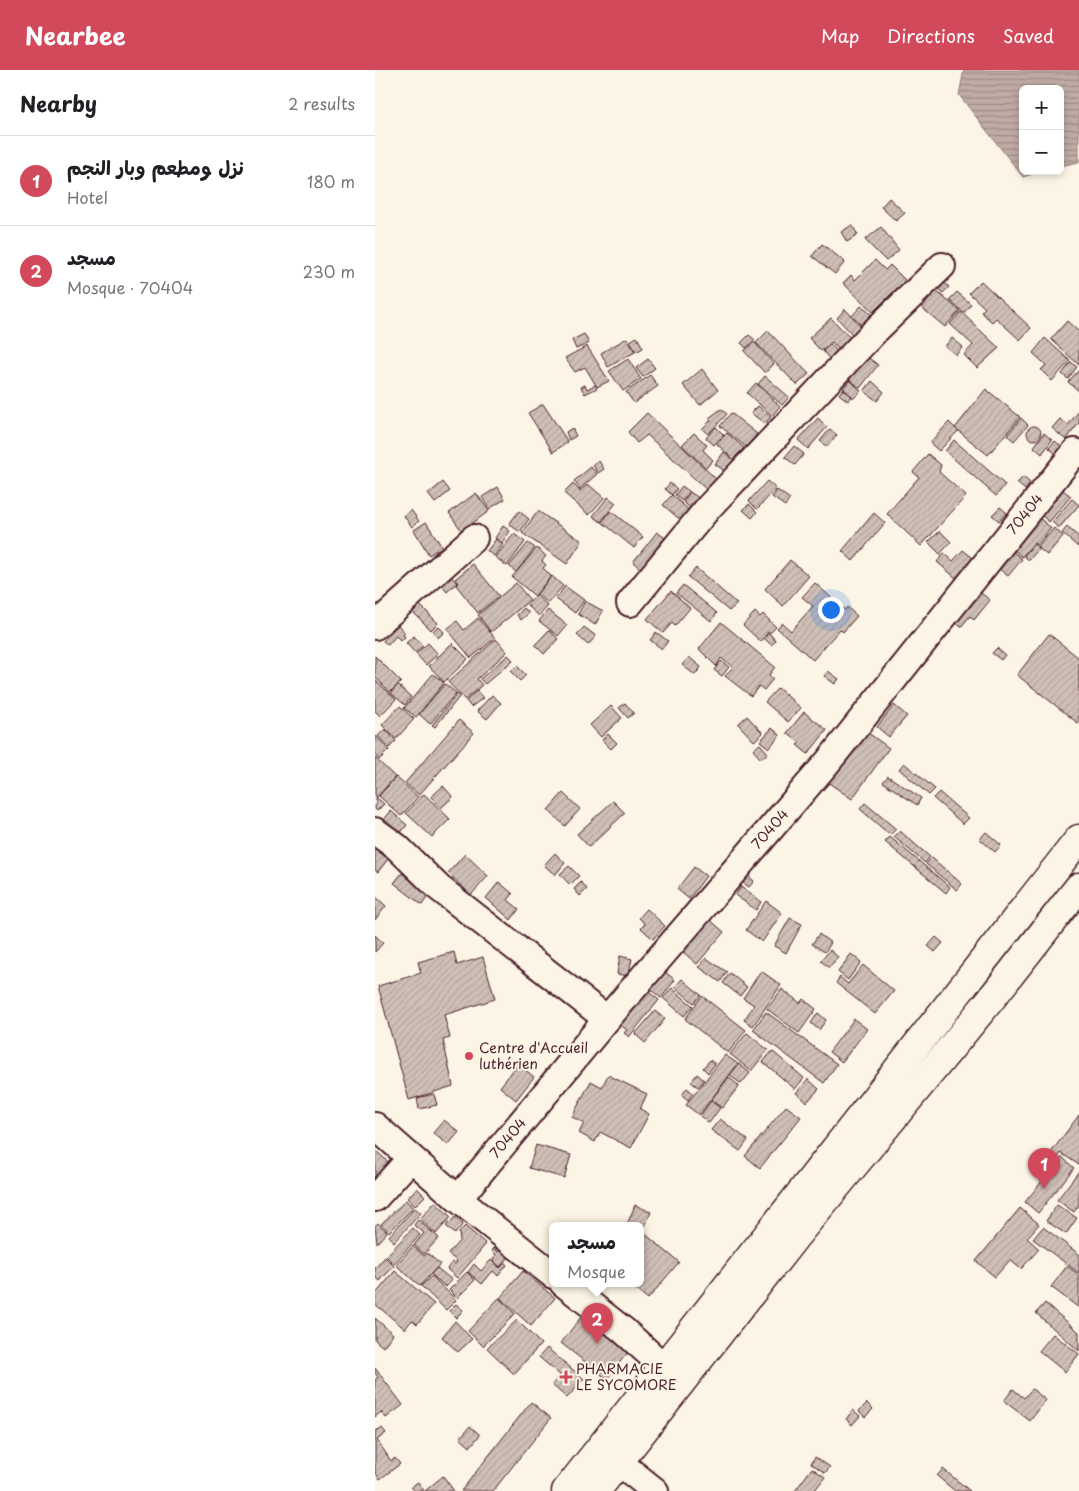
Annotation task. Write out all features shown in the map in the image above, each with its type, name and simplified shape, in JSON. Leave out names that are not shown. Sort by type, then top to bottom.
[{"type":"main road","points":[[596,1491],[609,1455],[663,1366],[1079,839]]},
{"type":"main road","points":[[566,1491],[609,1455],[795,1237],[991,999],[1079,887]]},
{"type":"street","points":[[630,603],[708,508],[875,331],[942,266]]},
{"type":"street","name":"70404","points":[[458,1199],[607,1019],[827,763],[1075,452]]},
{"type":"street","points":[[375,626],[474,538]]},
{"type":"street","points":[[375,831],[397,847],[439,888],[607,1019]]},
{"type":"street","points":[[375,1126],[458,1199],[549,1272]]},
{"type":"street","points":[[375,1198],[411,1158]]},
{"type":"street","points":[[568,1287],[623,1330],[663,1366]]},
{"type":"street","points":[[609,1455],[655,1491]]},
{"type":"shaded area","points":[[964,70],[1079,70],[1079,162],[1064,165],[1064,85],[1019,85],[1019,172],[959,95]]},
{"type":"building","points":[[889,198],[905,213],[896,221],[881,207]]},
{"type":"building","points":[[852,225],[858,235],[847,242],[841,232]]},
{"type":"building","points":[[881,227],[899,250],[886,261],[865,240]]},
{"type":"building","points":[[822,244],[845,262],[835,274],[812,256]]},
{"type":"building","points":[[875,260],[885,270],[890,265],[905,280],[873,312],[843,283],[851,275],[855,280]]},
{"type":"building","points":[[941,279],[949,287],[943,293],[934,286]]},
{"type":"building","points":[[981,281],[1031,328],[1020,340],[996,318],[992,322],[981,312],[985,308],[969,293]]},
{"type":"building","points":[[936,291],[960,311],[945,327],[922,308]]},
{"type":"building","points":[[957,292],[971,304],[964,313],[949,300]]},
{"type":"building","points":[[861,306],[872,315],[863,326],[852,316]]},
{"type":"building","points":[[845,309],[862,327],[853,335],[837,318]]},
{"type":"building","points":[[961,312],[999,348],[977,368],[964,355],[973,345],[950,324]]},
{"type":"building","points":[[831,318],[854,342],[842,353],[832,342],[821,351],[809,338]]},
{"type":"building","points":[[1067,321],[1079,332],[1079,365],[1051,339]]},
{"type":"building","points":[[768,331],[809,374],[797,385],[756,343]]},
{"type":"building","points":[[584,334],[589,343],[576,349],[572,340]]},
{"type":"building","points":[[749,335],[755,340],[746,348],[741,343]]},
{"type":"building","points":[[637,337],[643,348],[636,352],[630,341]]},
{"type":"building","points":[[627,338],[635,352],[608,367],[601,353]]},
{"type":"building","points":[[952,338],[963,347],[956,355],[945,346]]},
{"type":"building","points":[[1045,338],[1070,361],[1052,381],[1041,370],[1046,365],[1033,353]]},
{"type":"building","points":[[754,342],[774,364],[765,373],[744,351]]},
{"type":"building","points":[[831,344],[839,354],[831,361],[823,351]]},
{"type":"building","points":[[587,346],[609,381],[597,387],[585,367],[575,372],[565,358]]},
{"type":"building","points":[[866,356],[878,365],[860,388],[848,378]]},
{"type":"building","points":[[628,359],[641,379],[623,391],[609,371]]},
{"type":"building","points":[[648,359],[655,368],[643,377],[636,368]]},
{"type":"building","points":[[1071,362],[1077,367],[1068,379],[1062,374]]},
{"type":"building","points":[[702,369],[718,390],[700,405],[683,385]]},
{"type":"building","points":[[1079,370],[1079,391],[1068,382]]},
{"type":"building","points":[[650,375],[658,386],[634,403],[626,392]]},
{"type":"building","points":[[765,376],[789,397],[782,405],[758,384]]},
{"type":"building","points":[[850,380],[861,391],[854,398],[843,388]]},
{"type":"building","points":[[872,381],[884,392],[877,401],[864,391]]},
{"type":"building","points":[[756,383],[780,406],[772,416],[747,393]]},
{"type":"building","points":[[585,385],[587,389],[595,385],[597,388],[585,394],[581,387]]},
{"type":"building","points":[[843,389],[852,397],[848,401],[839,394]]},
{"type":"building","points":[[986,389],[1020,417],[988,455],[955,428]]},
{"type":"building","points":[[543,404],[568,442],[553,452],[528,413]]},
{"type":"building","points":[[758,406],[771,417],[765,424],[751,413]]},
{"type":"building","points":[[721,409],[727,414],[708,434],[702,429],[711,420],[709,418]]},
{"type":"building","points":[[1079,411],[1079,423],[1066,440],[1052,428],[1060,419],[1068,425]]},
{"type":"building","points":[[647,413],[718,481],[708,491],[647,435],[637,443],[628,432]]},
{"type":"building","points":[[731,413],[757,434],[746,447],[720,426]]},
{"type":"building","points":[[818,418],[827,427],[808,449],[798,440]]},
{"type":"building","points":[[1021,418],[1028,425],[1014,441],[1007,435]]},
{"type":"building","points":[[949,422],[958,431],[939,451],[930,443]]},
{"type":"building","points":[[1031,426],[1037,426],[1041,433],[1037,440],[1031,440],[1027,436],[1027,430]]},
{"type":"building","points":[[716,427],[724,435],[714,445],[706,438]]},
{"type":"building","points":[[572,428],[576,436],[569,440],[566,432]]},
{"type":"building","points":[[830,429],[837,435],[827,447],[820,441]]},
{"type":"building","points":[[694,433],[707,445],[703,450],[713,460],[706,468],[682,445]]},
{"type":"building","points":[[727,433],[744,448],[733,459],[717,444]]},
{"type":"building","points":[[1044,433],[1052,440],[1042,454],[1034,447]]},
{"type":"building","points":[[954,440],[1005,485],[996,496],[945,451]]},
{"type":"building","points":[[1055,441],[1063,448],[1057,455],[1049,448]]},
{"type":"building","points":[[794,446],[804,454],[795,465],[785,457]]},
{"type":"building","points":[[724,452],[735,461],[726,472],[715,464]]},
{"type":"building","points":[[928,454],[941,465],[939,472],[966,496],[921,546],[887,514],[919,477],[913,472]]},
{"type":"building","points":[[599,461],[604,469],[598,473],[593,465]]},
{"type":"building","points":[[591,467],[597,474],[580,489],[574,481]]},
{"type":"building","points":[[1023,477],[1030,483],[1025,490],[1017,483]]},
{"type":"building","points":[[767,481],[776,489],[757,509],[749,501]]},
{"type":"building","points":[[443,482],[450,491],[435,503],[428,494]]},
{"type":"building","points":[[670,483],[677,489],[672,495],[665,489]]},
{"type":"building","points":[[573,484],[580,491],[588,484],[604,498],[589,515],[564,493]]},
{"type":"building","points":[[682,486],[690,492],[682,501],[675,495]]},
{"type":"building","points":[[498,487],[505,499],[489,509],[482,497]]},
{"type":"building","points":[[1060,488],[1071,496],[1049,522],[1039,513]]},
{"type":"building","points":[[777,490],[790,499],[785,506],[772,497]]},
{"type":"building","points":[[690,492],[703,501],[695,512],[683,502]]},
{"type":"building","points":[[476,493],[489,511],[462,531],[449,513]]},
{"type":"building","points":[[672,495],[692,513],[684,523],[663,505]]},
{"type":"building","points":[[608,497],[616,503],[601,522],[593,516]]},
{"type":"building","points":[[1072,499],[1079,505],[1059,528],[1052,522]]},
{"type":"building","points":[[749,504],[757,512],[752,518],[743,510]]},
{"type":"building","points":[[1000,507],[1007,513],[999,521],[992,515]]},
{"type":"building","points":[[411,510],[419,521],[412,527],[404,516]]},
{"type":"building","points":[[519,511],[529,519],[520,532],[509,524]]},
{"type":"building","points":[[538,511],[582,541],[567,564],[522,533]]},
{"type":"building","points":[[611,511],[643,537],[634,548],[602,522]]},
{"type":"building","points":[[874,513],[885,523],[853,561],[842,551]]},
{"type":"building","points":[[1037,516],[1051,528],[1037,545],[1034,543],[1022,557],[1011,547]]},
{"type":"building","points":[[426,522],[442,547],[429,555],[414,530]]},
{"type":"building","points":[[503,526],[510,531],[502,543],[495,538]]},
{"type":"building","points":[[1067,527],[1079,537],[1078,547],[1062,533]]},
{"type":"building","points":[[1054,528],[1063,536],[1047,555],[1037,547]]},
{"type":"building","points":[[940,531],[951,542],[940,554],[928,542]]},
{"type":"building","points":[[657,532],[668,540],[643,571],[633,562]]},
{"type":"building","points":[[514,534],[525,542],[507,566],[495,557]]},
{"type":"building","points":[[496,539],[503,544],[494,556],[487,551]]},
{"type":"building","points":[[528,543],[535,548],[516,572],[509,566]]},
{"type":"building","points":[[1034,544],[1039,549],[1029,560],[1024,556]]},
{"type":"building","points":[[537,548],[546,556],[542,561],[546,565],[543,568],[551,576],[535,596],[512,577]]},
{"type":"building","points":[[963,550],[973,558],[956,578],[937,562],[944,553],[953,561]]},
{"type":"building","points":[[1011,550],[1022,559],[1008,576],[997,567]]},
{"type":"building","points":[[790,560],[809,576],[783,606],[765,589]]},
{"type":"building","points":[[473,564],[499,596],[478,613],[456,585],[458,583],[455,579]]},
{"type":"building","points":[[696,568],[737,604],[729,611],[688,577]]},
{"type":"building","points":[[450,575],[457,583],[447,592],[440,583]]},
{"type":"building","points":[[552,576],[563,586],[548,603],[537,594]]},
{"type":"building","points":[[516,583],[530,600],[491,632],[478,615]]},
{"type":"building","points":[[815,583],[845,610],[847,607],[857,616],[843,632],[840,629],[813,660],[777,628],[782,623],[791,631],[813,606],[802,597]]},
{"type":"building","points":[[683,585],[717,613],[711,621],[676,593]]},
{"type":"building","points":[[565,586],[584,600],[575,613],[556,599]]},
{"type":"building","points":[[977,590],[990,600],[974,620],[970,616],[961,627],[953,620]]},
{"type":"building","points":[[671,591],[690,608],[675,626],[672,623],[663,633],[647,619]]},
{"type":"building","points":[[536,595],[548,606],[539,616],[527,605]]},
{"type":"building","points":[[585,601],[603,611],[595,625],[578,614]]},
{"type":"building","points":[[420,605],[438,623],[431,630],[413,612]]},
{"type":"building","points":[[524,608],[529,613],[521,620],[517,615]]},
{"type":"building","points":[[548,610],[567,625],[558,636],[539,621]]},
{"type":"building","points":[[755,612],[760,617],[763,614],[776,627],[771,632],[768,632],[761,642],[743,625]]},
{"type":"building","points":[[478,618],[495,638],[471,658],[447,629],[457,621],[464,630]]},
{"type":"building","points":[[721,622],[775,667],[769,675],[773,679],[764,690],[759,686],[751,696],[725,676],[733,667],[721,658],[716,666],[699,649]]},
{"type":"building","points":[[398,625],[405,633],[403,634],[405,637],[401,641],[396,636],[388,645],[383,641]]},
{"type":"building","points":[[438,626],[444,632],[438,638],[432,632]]},
{"type":"building","points":[[584,627],[596,636],[588,645],[577,635]]},
{"type":"building","points":[[549,630],[558,639],[544,654],[535,645]]},
{"type":"building","points":[[656,632],[668,641],[662,649],[650,640]]},
{"type":"building","points":[[769,633],[776,641],[771,645],[764,638]]},
{"type":"building","points":[[1049,634],[1079,658],[1079,724],[1017,675]]},
{"type":"building","points":[[414,636],[423,646],[415,653],[406,643]]},
{"type":"building","points":[[496,639],[507,652],[477,679],[482,685],[465,700],[448,682]]},
{"type":"building","points":[[428,643],[438,654],[426,665],[416,654]]},
{"type":"building","points":[[452,643],[468,659],[444,682],[429,666]]},
{"type":"building","points":[[997,648],[1005,655],[1001,660],[992,653]]},
{"type":"building","points":[[508,655],[513,660],[485,684],[480,679]]},
{"type":"building","points":[[375,656],[401,682],[390,692],[375,677]]},
{"type":"building","points":[[689,657],[701,667],[695,675],[682,665]]},
{"type":"building","points":[[721,661],[729,667],[722,676],[714,670]]},
{"type":"building","points":[[517,666],[526,675],[520,681],[511,672]]},
{"type":"building","points":[[828,671],[839,679],[835,684],[824,676]]},
{"type":"building","points":[[433,674],[444,683],[416,717],[404,708]]},
{"type":"building","points":[[375,680],[396,699],[380,716],[375,711]]},
{"type":"building","points":[[445,684],[456,693],[430,724],[419,714]]},
{"type":"building","points":[[398,685],[411,697],[405,705],[391,693]]},
{"type":"building","points":[[778,688],[801,708],[788,722],[765,702]]},
{"type":"building","points":[[477,691],[483,698],[471,707],[466,701]]},
{"type":"building","points":[[457,694],[460,696],[435,727],[432,725]]},
{"type":"building","points":[[492,695],[501,703],[487,719],[477,711]]},
{"type":"building","points":[[625,703],[634,713],[628,718],[619,708]]},
{"type":"building","points":[[894,705],[907,716],[889,737],[877,727]]},
{"type":"building","points":[[400,706],[414,719],[396,739],[382,725]]},
{"type":"building","points":[[611,706],[622,718],[601,737],[590,725]]},
{"type":"building","points":[[804,712],[827,730],[808,754],[797,745],[800,743],[787,733]]},
{"type":"building","points":[[747,716],[763,733],[754,741],[738,724]]},
{"type":"building","points":[[459,720],[474,733],[419,795],[405,783]]},
{"type":"building","points":[[860,727],[889,748],[852,799],[823,779]]},
{"type":"building","points":[[772,728],[780,735],[769,748],[760,741]]},
{"type":"building","points":[[385,729],[396,741],[389,748],[378,736]]},
{"type":"building","points":[[608,734],[617,743],[611,749],[602,740]]},
{"type":"building","points":[[375,735],[389,750],[379,760],[375,755]]},
{"type":"building","points":[[760,744],[768,753],[761,759],[753,750]]},
{"type":"building","points":[[375,758],[395,777],[377,797],[375,795]]},
{"type":"building","points":[[904,763],[935,789],[929,795],[899,769]]},
{"type":"building","points":[[888,776],[921,798],[917,805],[883,782]]},
{"type":"building","points":[[396,777],[418,797],[401,816],[379,796]]},
{"type":"building","points":[[443,786],[453,797],[441,808],[431,797]]},
{"type":"building","points":[[939,792],[969,818],[963,824],[933,798]]},
{"type":"building","points":[[563,793],[580,809],[565,826],[548,810]]},
{"type":"building","points":[[424,794],[450,819],[432,837],[406,813]]},
{"type":"building","points":[[376,797],[384,804],[377,811],[375,809]]},
{"type":"building","points":[[613,801],[625,813],[589,847],[577,834]]},
{"type":"building","points":[[865,803],[896,829],[890,835],[860,809]]},
{"type":"building","points":[[391,811],[407,825],[398,836],[382,822]]},
{"type":"building","points":[[900,831],[930,857],[925,863],[894,837]]},
{"type":"building","points":[[986,832],[1001,845],[995,852],[980,839]]},
{"type":"building","points":[[890,837],[950,887],[946,893],[885,842]]},
{"type":"building","points":[[375,848],[388,859],[378,872],[375,870]]},
{"type":"building","points":[[555,853],[565,863],[555,875],[544,865]]},
{"type":"building","points":[[465,854],[488,876],[471,895],[448,873]]},
{"type":"building","points":[[932,858],[962,884],[957,890],[926,864]]},
{"type":"building","points":[[569,866],[579,876],[570,885],[560,874]]},
{"type":"building","points":[[694,867],[706,876],[689,899],[677,889]]},
{"type":"building","points":[[402,873],[429,895],[422,905],[394,883]]},
{"type":"building","points":[[747,875],[754,881],[749,887],[742,882]]},
{"type":"building","points":[[499,882],[513,894],[508,900],[519,909],[511,920],[486,898]]},
{"type":"building","points":[[581,882],[587,889],[580,896],[574,889]]},
{"type":"building","points":[[741,887],[761,902],[756,910],[735,895]]},
{"type":"building","points":[[375,896],[386,906],[375,920]]},
{"type":"building","points":[[766,901],[782,913],[762,942],[746,930]]},
{"type":"building","points":[[647,909],[665,926],[653,939],[641,928],[645,924],[639,918]]},
{"type":"building","points":[[790,918],[802,924],[786,953],[774,946]]},
{"type":"building","points":[[709,919],[724,932],[697,964],[682,951]]},
{"type":"building","points":[[819,934],[831,943],[825,952],[812,944]]},
{"type":"building","points":[[375,935],[383,943],[375,952]]},
{"type":"building","points":[[936,937],[943,943],[935,952],[928,946]]},
{"type":"building","points":[[830,950],[838,957],[829,968],[821,961]]},
{"type":"building","points":[[454,952],[457,965],[483,957],[495,999],[444,1015],[450,1038],[443,1040],[453,1086],[409,1100],[378,986],[421,973],[418,962]]},
{"type":"building","points":[[851,954],[861,962],[848,980],[838,972]]},
{"type":"building","points":[[620,956],[632,959],[628,976],[617,974]]},
{"type":"building","points":[[706,958],[727,972],[720,982],[699,967]]},
{"type":"building","points":[[863,965],[894,991],[875,1014],[836,983],[840,977],[848,984]]},
{"type":"building","points":[[664,971],[675,980],[661,998],[650,989]]},
{"type":"building","points":[[761,971],[781,985],[753,1026],[744,1020],[754,1005],[743,998]]},
{"type":"building","points":[[730,973],[747,987],[740,996],[723,983]]},
{"type":"building","points":[[682,979],[701,995],[694,1003],[675,987]]},
{"type":"building","points":[[672,988],[693,1006],[684,1016],[663,998]]},
{"type":"building","points":[[782,989],[800,1003],[803,999],[816,1009],[799,1033],[767,1009]]},
{"type":"building","points":[[646,990],[659,1000],[629,1037],[624,1033],[627,1030],[619,1024]]},
{"type":"building","points":[[702,996],[746,1030],[728,1053],[685,1019]]},
{"type":"building","points":[[655,1011],[665,1019],[645,1043],[635,1034]]},
{"type":"building","points":[[766,1012],[837,1064],[824,1083],[753,1030]]},
{"type":"building","points":[[818,1013],[826,1020],[819,1030],[811,1023]]},
{"type":"building","points":[[854,1019],[867,1029],[842,1062],[829,1052]]},
{"type":"building","points":[[747,1033],[768,1050],[751,1071],[730,1054]]},
{"type":"building","points":[[772,1051],[804,1078],[795,1089],[763,1062]]},
{"type":"building","points":[[725,1055],[738,1064],[699,1115],[686,1105]]},
{"type":"building","points":[[710,1060],[715,1064],[708,1073],[703,1068]]},
{"type":"building","points":[[518,1064],[534,1077],[516,1100],[500,1087]]},
{"type":"building","points":[[739,1064],[750,1073],[741,1084],[730,1075]]},
{"type":"building","points":[[697,1074],[704,1080],[698,1087],[691,1082]]},
{"type":"building","points":[[608,1075],[647,1094],[640,1109],[649,1114],[631,1148],[600,1132],[595,1142],[579,1133],[584,1123],[572,1117],[591,1081],[602,1087]]},
{"type":"building","points":[[729,1077],[739,1086],[722,1108],[711,1100]]},
{"type":"building","points":[[808,1079],[819,1089],[807,1102],[796,1093]]},
{"type":"building","points":[[687,1088],[693,1093],[688,1100],[682,1095]]},
{"type":"building","points":[[434,1094],[437,1105],[419,1109],[417,1098]]},
{"type":"building","points":[[711,1101],[720,1108],[709,1123],[700,1116]]},
{"type":"building","points":[[786,1106],[801,1117],[760,1168],[745,1156]]},
{"type":"building","points":[[1079,1115],[1079,1165],[1061,1153],[1042,1179],[1035,1174]]},
{"type":"building","points":[[720,1119],[748,1140],[740,1151],[711,1130]]},
{"type":"building","points":[[444,1120],[459,1132],[448,1145],[433,1133]]},
{"type":"building","points":[[536,1145],[571,1155],[564,1178],[529,1168]]},
{"type":"building","points":[[375,1150],[395,1168],[375,1190]]},
{"type":"building","points":[[1062,1157],[1074,1168],[1038,1213],[1025,1202]]},
{"type":"building","points":[[1079,1171],[1079,1205],[1074,1212],[1057,1200]]},
{"type":"building","points":[[417,1188],[425,1196],[415,1206],[407,1198]]},
{"type":"building","points":[[406,1200],[413,1208],[389,1232],[381,1224]]},
{"type":"building","points":[[435,1202],[451,1217],[436,1234],[420,1219]]},
{"type":"building","points":[[635,1205],[651,1212],[644,1229],[644,1222],[628,1222]]},
{"type":"building","points":[[1057,1205],[1077,1218],[1066,1234],[1046,1221]]},
{"type":"building","points":[[415,1208],[421,1213],[394,1242],[389,1236]]},
{"type":"building","points":[[1020,1208],[1039,1224],[1027,1238],[1039,1249],[1021,1269],[1010,1260],[995,1277],[976,1261]]},
{"type":"building","points":[[455,1217],[463,1224],[455,1234],[446,1226]]},
{"type":"building","points":[[418,1220],[439,1238],[424,1254],[414,1245],[424,1233],[414,1225]]},
{"type":"building","points":[[378,1223],[387,1232],[377,1243],[375,1226]]},
{"type":"building","points":[[465,1226],[486,1244],[457,1278],[447,1269],[452,1262],[455,1264],[457,1261],[448,1254],[460,1240],[459,1233]]},
{"type":"building","points":[[1043,1227],[1079,1254],[1079,1273],[1033,1239]]},
{"type":"building","points":[[413,1228],[420,1235],[394,1264],[386,1256]]},
{"type":"building","points":[[645,1234],[679,1262],[648,1299],[633,1287],[644,1287]]},
{"type":"building","points":[[413,1246],[424,1256],[427,1253],[440,1264],[420,1286],[396,1265]]},
{"type":"building","points":[[494,1248],[498,1252],[500,1249],[509,1257],[500,1267],[493,1260],[496,1255],[492,1251]]},
{"type":"building","points":[[385,1257],[394,1266],[380,1281],[375,1276],[375,1268]]},
{"type":"building","points":[[491,1260],[500,1268],[505,1263],[507,1265],[498,1276],[493,1271],[482,1284],[468,1272],[474,1264],[481,1271]]},
{"type":"building","points":[[1067,1266],[1079,1275],[1079,1308],[1051,1287]]},
{"type":"building","points":[[437,1268],[452,1280],[446,1287],[431,1274]]},
{"type":"building","points":[[395,1271],[434,1304],[417,1324],[412,1320],[405,1329],[375,1304],[375,1295]]},
{"type":"building","points":[[523,1271],[555,1298],[531,1326],[500,1298]]},
{"type":"building","points":[[467,1272],[475,1280],[457,1298],[449,1290]]},
{"type":"building","points":[[432,1276],[456,1300],[446,1310],[421,1286]]},
{"type":"building","points":[[499,1298],[515,1314],[483,1346],[468,1331]]},
{"type":"building","points":[[1045,1303],[1079,1332],[1079,1351],[1036,1313]]},
{"type":"building","points":[[456,1304],[463,1310],[456,1318],[449,1311]]},
{"type":"building","points":[[588,1308],[634,1344],[607,1379],[561,1343]]},
{"type":"building","points":[[375,1318],[393,1334],[383,1347],[375,1340]]},
{"type":"building","points":[[517,1320],[541,1344],[514,1374],[487,1348]]},
{"type":"building","points":[[455,1321],[472,1339],[458,1352],[442,1337]]},
{"type":"building","points":[[1053,1334],[1079,1354],[1065,1372],[1039,1351]]},
{"type":"building","points":[[547,1348],[584,1379],[567,1398],[552,1385],[560,1375],[539,1357]]},
{"type":"building","points":[[375,1368],[403,1405],[386,1418],[381,1412],[375,1417],[375,1380],[378,1377],[375,1373]]},
{"type":"building","points":[[1013,1389],[1024,1398],[1032,1389],[1046,1400],[1030,1421],[1004,1401]]},
{"type":"building","points":[[531,1402],[551,1418],[493,1491],[461,1491]]},
{"type":"building","points":[[867,1403],[873,1409],[865,1417],[859,1411]]},
{"type":"building","points":[[853,1410],[860,1416],[852,1425],[846,1419]]},
{"type":"building","points":[[470,1426],[480,1435],[470,1447],[460,1438]]},
{"type":"building","points":[[382,1428],[386,1433],[377,1440],[391,1461],[395,1458],[400,1464],[380,1479],[375,1472],[375,1431]]},
{"type":"building","points":[[815,1457],[830,1467],[825,1473],[811,1463]]},
{"type":"building","points":[[812,1468],[825,1477],[814,1491],[795,1491]]},
{"type":"building","points":[[943,1469],[970,1491],[955,1491],[937,1476]]},
{"type":"building","points":[[443,1476],[454,1491],[425,1491]]},
{"type":"building","points":[[418,1482],[424,1491],[415,1491],[411,1487]]},
{"type":"place","name":"Centre d'Accueil luthérien","points":[[469,1056]]},
{"type":"place","name":"نزل ومطعم وبار النجم","points":[[1044,1189]]},
{"type":"place","name":"مسجد","points":[[597,1344]]},
{"type":"place","name":"PHARMACIE LE SYCOMORE","points":[[566,1377]]}]
